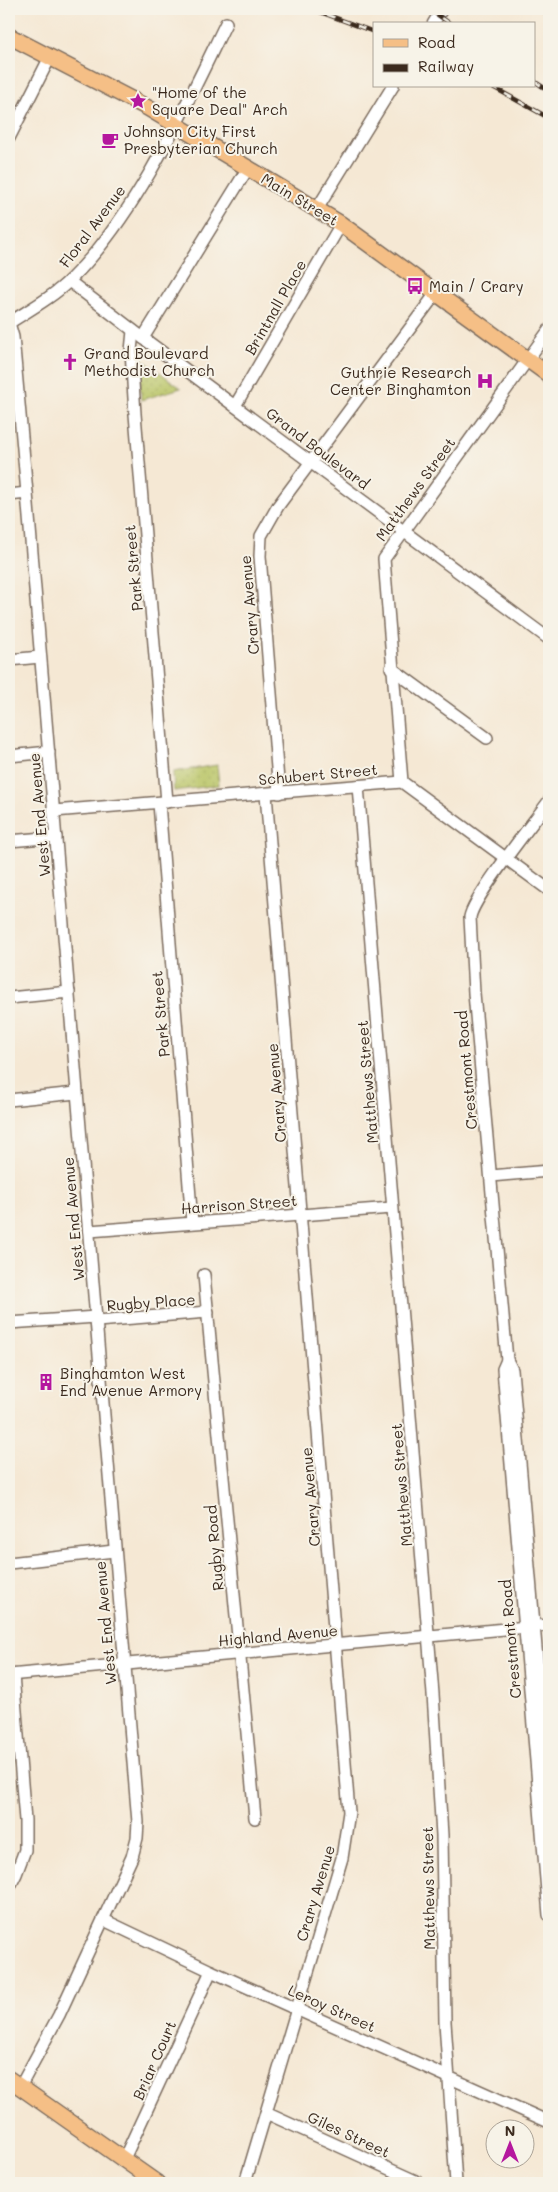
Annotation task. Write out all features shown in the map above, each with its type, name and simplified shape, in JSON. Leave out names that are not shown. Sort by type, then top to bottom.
[{"type":"main road","name":"Main Street","points":[[9,36],[121,93],[176,124],[341,224],[549,375]]},
{"type":"main road","points":[[14,2083],[123,2161],[158,2183]]},
{"type":"street","points":[[434,22],[442,9]]},
{"type":"street","name":"Floral Avenue","points":[[9,323],[69,281],[124,212],[176,124],[226,23]]},
{"type":"street","points":[[9,138],[50,57]]},
{"type":"street","points":[[317,210],[392,88]]},
{"type":"street","name":"Park Street","points":[[192,1223],[131,351],[138,335],[248,168]]},
{"type":"street","name":"Brintnall Place","points":[[235,406],[341,224]]},
{"type":"street","name":"Grand Boulevard","points":[[69,281],[138,335],[549,639]]},
{"type":"street","name":"Crary Avenue","points":[[279,793],[260,544],[264,529],[278,506],[312,463],[437,292]]},
{"type":"street","name":"West End Avenue","points":[[9,323],[13,337],[54,811],[137,1838],[132,1857],[59,2015],[14,2083]]},
{"type":"street","name":"Matthews Street","points":[[402,782],[391,668],[384,564],[386,554],[549,330]]},
{"type":"street","points":[[9,495],[27,493]]},
{"type":"street","points":[[9,660],[40,657]]},
{"type":"street","points":[[391,668],[487,738]]},
{"type":"street","points":[[9,756],[49,752]]},
{"type":"street","points":[[402,782],[549,890]]},
{"type":"street","name":"Schubert Street","points":[[54,811],[402,782]]},
{"type":"street","name":"Matthews Street","points":[[358,786],[428,1636],[442,1835],[448,2078],[456,2183]]},
{"type":"street","name":"Crary Avenue","points":[[245,2183],[347,1836],[349,1798],[266,794]]},
{"type":"street","name":"Crestmont Road","points":[[549,801],[472,909],[470,917],[474,993],[492,1176],[507,1360],[503,1369],[530,1627],[541,1757],[549,1915]]},
{"type":"street","points":[[9,842],[56,837]]},
{"type":"street","points":[[9,998],[69,992]]},
{"type":"street","points":[[9,1100],[76,1093]]},
{"type":"street","points":[[492,1176],[549,1171]]},
{"type":"street","name":"Harrison Street","points":[[89,1231],[392,1208]]},
{"type":"street","name":"Rugby Road","points":[[204,1275],[255,1818]]},
{"type":"street","name":"Rugby Place","points":[[9,1323],[208,1312]]},
{"type":"street","points":[[9,1563],[114,1551]]},
{"type":"street","name":"Highland Avenue","points":[[11,1675],[549,1625]]},
{"type":"street","points":[[9,1888],[25,1850],[25,1820],[11,1675]]},
{"type":"street","name":"Crestmont Road","points":[[541,1757],[549,1798]]},
{"type":"street","name":"Leroy Street","points":[[104,1920],[211,1971],[549,2122]]},
{"type":"street","name":"Briar Court","points":[[123,2161],[211,1971]]},
{"type":"street","name":"Giles Street","points":[[266,2113],[420,2183]]},
{"type":"green space","points":[[139,357],[181,388],[141,400]]},
{"type":"green space","points":[[217,765],[219,785],[174,791],[173,772]]},
{"type":"railway","points":[[312,9],[373,32]]},
{"type":"railway","points":[[429,9],[448,22]]},
{"type":"railway","points":[[536,82],[549,91]]},
{"type":"railway","points":[[495,88],[549,118]]},
{"type":"place","name":"\"Home of the Square Deal\" Arch","points":[[138,101]]},
{"type":"place","name":"Johnson City First Presbyterian Church","points":[[110,140]]},
{"type":"place","name":"Main / Crary","points":[[415,286]]},
{"type":"place","name":"Grand Boulevard Methodist Church","points":[[70,362]]},
{"type":"place","name":"Guthrie Research Center Binghamton","points":[[485,381]]},
{"type":"place","name":"Binghamton West End Avenue Armory","points":[[46,1382]]}]
